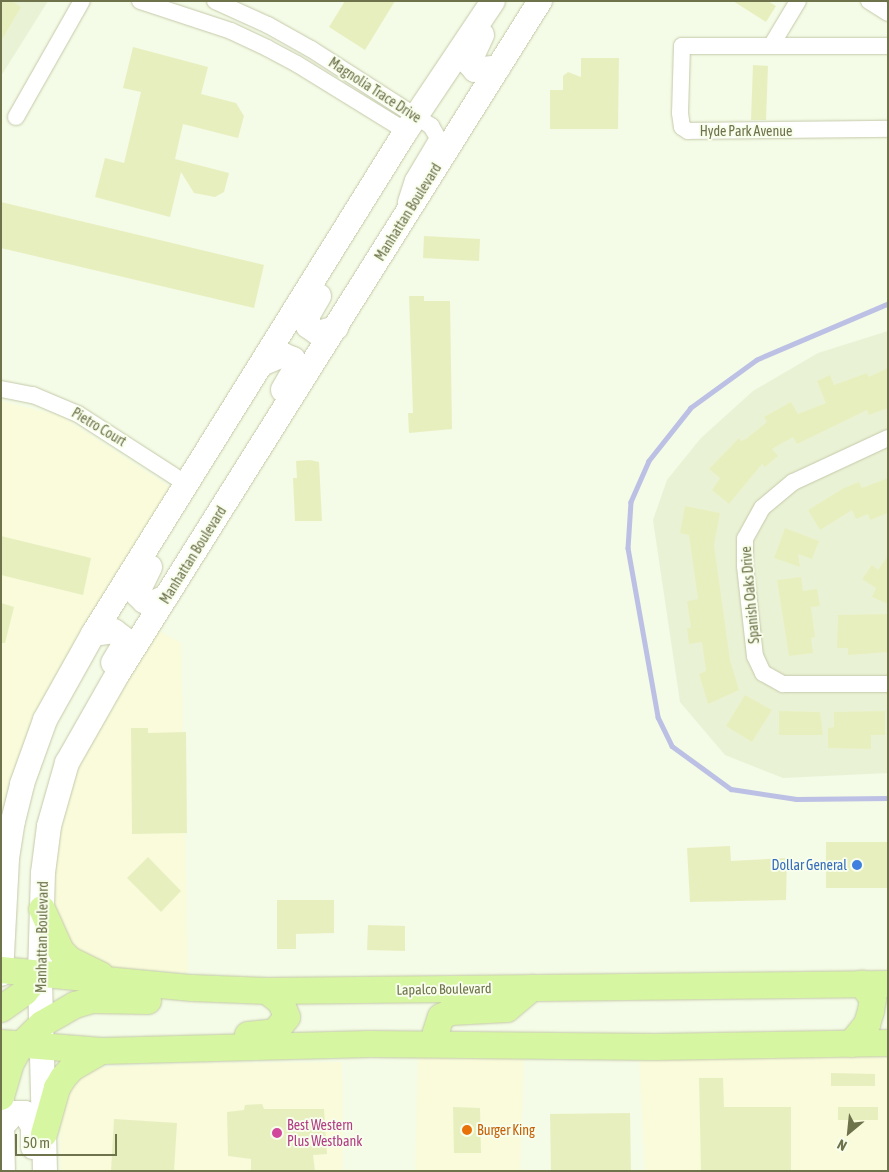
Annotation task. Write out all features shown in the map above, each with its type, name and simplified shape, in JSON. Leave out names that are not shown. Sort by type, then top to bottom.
[{"type":"main road","points":[[42,909],[62,951],[70,960],[113,981]]},
{"type":"main road","name":"Lapalco Boulevard","points":[[1,970],[192,988],[267,991],[888,984]]},
{"type":"main road","points":[[1,1008],[25,992],[40,974]]},
{"type":"main road","points":[[851,1044],[867,1024],[871,1011],[873,999],[862,984]]},
{"type":"main road","points":[[1,1097],[10,1063],[26,1040],[75,1005],[93,1000],[154,1002],[192,988]]},
{"type":"main road","points":[[440,1044],[436,1032],[441,1017],[451,1012],[507,1009],[532,988]]},
{"type":"main road","points":[[165,1049],[197,1035],[275,1032],[287,1017],[281,1002],[267,991]]},
{"type":"main road","points":[[26,1040],[102,1051],[440,1044],[655,1047],[888,1043]]},
{"type":"main road","points":[[44,1134],[57,1088],[63,1078],[72,1068],[102,1051]]},
{"type":"street","points":[[16,117],[82,1]]},
{"type":"street","name":"Magnolia Trace Drive","points":[[140,1],[231,31],[411,123],[431,126],[438,138],[413,180],[396,231]]},
{"type":"street","name":"Magnolia Trace Drive","points":[[215,1],[268,25],[311,49],[411,123]]},
{"type":"street","points":[[1,974],[7,858],[13,820],[24,775],[45,720],[93,634],[333,253],[411,123],[493,1]]},
{"type":"street","points":[[500,68],[475,70],[469,63],[502,1]]},
{"type":"street","name":"Manhattan Boulevard","points":[[45,1171],[44,1134],[26,1040],[40,974],[43,873],[56,798],[79,738],[500,68],[540,1]]},
{"type":"street","points":[[771,46],[798,1]]},
{"type":"street","points":[[870,1],[888,13]]},
{"type":"street","name":"Hyde Park Avenue","points":[[888,46],[682,46],[682,127],[688,131],[723,132],[888,129]]},
{"type":"street","points":[[333,253],[333,270],[306,321],[318,332],[336,328]]},
{"type":"street","points":[[254,459],[257,432],[296,364],[293,358],[283,355],[264,363]]},
{"type":"street","name":"Pietro Court","points":[[1,388],[33,396],[78,414],[188,485]]},
{"type":"street","name":"Spanish Oaks Drive","points":[[888,438],[793,482],[762,508],[745,539],[745,566],[755,656],[763,673],[783,684],[888,684]]},
{"type":"street","points":[[166,597],[152,603],[144,602],[137,594],[174,526],[173,509]]},
{"type":"street","points":[[79,738],[79,719],[125,643],[114,632],[93,634]]},
{"type":"street","points":[[13,820],[20,878],[33,882],[43,873]]},
{"type":"street","points":[[1,1062],[3,1171]]},
{"type":"street","points":[[3,1125],[19,1111],[30,1117],[33,1126],[34,1171]]},
{"type":"shaded area","points":[[1,1],[48,1],[1,76]]},
{"type":"shaded area","points":[[888,331],[888,773],[783,778],[725,755],[680,702],[653,520],[667,480],[701,438],[753,391],[818,353]]},
{"type":"shaded area","points":[[1,401],[61,416],[173,489],[75,647],[10,778],[1,817]]},
{"type":"shaded area","points":[[153,627],[181,643],[188,973],[49,963],[55,843],[77,763]]},
{"type":"shaded area","points":[[888,1054],[888,1171],[645,1171],[639,1056]]},
{"type":"shaded area","points":[[418,1058],[524,1058],[520,1171],[415,1171]]},
{"type":"shaded area","points":[[342,1062],[343,1171],[61,1171],[60,1116],[68,1088],[91,1068],[191,1063]]},
{"type":"building","points":[[1,1],[12,1],[21,7],[1,41]]},
{"type":"building","points":[[345,1],[395,1],[365,50],[329,27]]},
{"type":"building","points":[[733,1],[768,1],[776,6],[766,22]]},
{"type":"building","points":[[133,47],[208,67],[201,94],[236,103],[244,116],[238,138],[183,124],[175,159],[229,173],[224,192],[215,197],[194,193],[181,172],[170,217],[95,197],[105,158],[124,163],[141,92],[123,88]]},
{"type":"building","points":[[581,58],[619,58],[618,129],[550,129],[550,90],[563,90],[563,76],[568,72],[581,77]]},
{"type":"building","points":[[753,65],[768,66],[766,120],[751,120]]},
{"type":"building","points":[[1,202],[264,265],[254,308],[1,248]]},
{"type":"building","points":[[424,236],[480,239],[479,261],[423,258]]},
{"type":"building","points":[[409,296],[424,296],[424,301],[450,301],[452,429],[409,433],[408,413],[413,413]]},
{"type":"building","points":[[888,368],[888,408],[869,415],[867,410],[797,444],[793,437],[772,449],[778,456],[765,467],[762,464],[729,504],[712,490],[720,478],[709,469],[739,438],[741,441],[746,439],[767,422],[764,417],[791,402],[798,414],[826,403],[817,381],[830,375],[834,385],[867,373],[869,377]]},
{"type":"building","points":[[310,460],[319,462],[322,521],[295,521],[293,478],[297,478],[296,461]]},
{"type":"building","points":[[888,478],[888,513],[870,520],[868,514],[856,519],[852,510],[820,530],[808,510],[844,488],[859,482],[862,488]]},
{"type":"building","points":[[685,506],[720,513],[714,545],[730,660],[739,690],[708,704],[699,674],[706,671],[702,642],[689,644],[687,628],[691,628],[687,601],[698,599],[689,535],[680,533]]},
{"type":"building","points":[[785,528],[819,541],[812,559],[798,554],[800,567],[774,558]]},
{"type":"building","points":[[1,536],[91,558],[83,595],[1,575]]},
{"type":"building","points":[[888,556],[888,604],[872,597],[876,588],[862,579],[872,565],[878,570]]},
{"type":"building","points":[[801,577],[803,591],[817,589],[820,606],[811,607],[815,637],[811,638],[813,653],[789,656],[777,580]]},
{"type":"building","points":[[1,603],[14,607],[5,643],[1,643]]},
{"type":"building","points":[[888,614],[888,652],[848,655],[848,648],[837,648],[838,615]]},
{"type":"building","points":[[745,695],[772,710],[752,742],[726,726]]},
{"type":"building","points":[[779,711],[820,712],[823,735],[779,735]]},
{"type":"building","points":[[885,711],[885,735],[871,735],[871,749],[828,748],[828,728],[834,727],[834,712]]},
{"type":"building","points":[[131,728],[148,728],[148,733],[186,732],[187,833],[132,834]]},
{"type":"building","name":"Dollar General","points":[[826,842],[888,842],[888,888],[826,888]]},
{"type":"building","points":[[730,846],[731,861],[787,858],[786,900],[690,902],[687,848]]},
{"type":"building","points":[[148,857],[181,891],[161,912],[127,878]]},
{"type":"building","points":[[277,900],[334,900],[334,933],[296,934],[296,949],[277,949]]},
{"type":"building","points":[[368,925],[405,926],[405,951],[367,950]]},
{"type":"building","points":[[831,1073],[875,1074],[875,1086],[831,1086]]},
{"type":"building","points":[[699,1078],[723,1078],[724,1107],[791,1107],[791,1171],[701,1171]]},
{"type":"building","name":"Best Western Plus Westbank","points":[[262,1104],[264,1109],[324,1109],[327,1154],[313,1155],[315,1171],[251,1171],[251,1159],[228,1156],[227,1112],[244,1110],[245,1105]]},
{"type":"building","name":"Burger King","points":[[453,1107],[480,1108],[481,1153],[454,1153]]},
{"type":"building","points":[[838,1107],[878,1107],[878,1120],[838,1120]]},
{"type":"building","points":[[630,1113],[631,1171],[551,1171],[550,1114]]},
{"type":"building","points":[[114,1119],[177,1123],[174,1171],[111,1171]]},
{"type":"waterway","points":[[888,304],[757,360],[691,408],[649,461],[631,502],[628,548],[658,717],[672,746],[731,789],[796,799],[888,798]]},
{"type":"place","name":"Dollar General","points":[[857,865]]},
{"type":"place","name":"Burger King","points":[[467,1130]]},
{"type":"place","name":"Best Western Plus Westbank","points":[[277,1133]]}]
